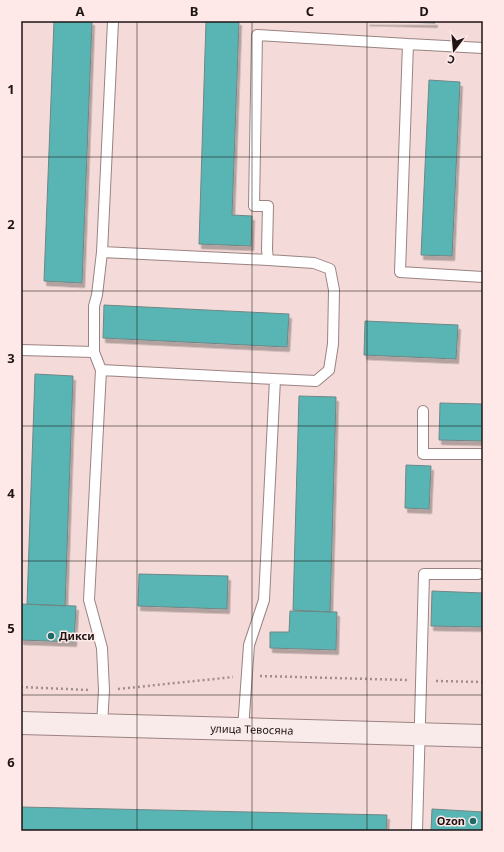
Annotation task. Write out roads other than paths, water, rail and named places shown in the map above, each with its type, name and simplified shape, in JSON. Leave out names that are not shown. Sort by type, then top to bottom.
[{"type":"main road","name":"улица Тевосяна","points":[[21,722],[483,736]]},
{"type":"lane","points":[[102,725],[104,690],[102,648],[89,600],[102,370],[94,352],[94,306],[97,295],[102,252],[113,21]]},
{"type":"lane","points":[[268,260],[268,206],[254,206],[257,36],[483,48]]},
{"type":"lane","points":[[408,44],[400,272],[483,277]]},
{"type":"lane","points":[[102,252],[314,263],[330,269],[334,290],[333,344],[329,370],[316,381],[102,370]]},
{"type":"lane","points":[[21,350],[94,352]]},
{"type":"lane","points":[[243,729],[249,645],[264,600],[275,379]]},
{"type":"lane","points":[[423,411],[423,454],[483,454]]},
{"type":"lane","points":[[417,831],[424,574],[478,574]]},
{"type":"place","name":"Дикси","points":[[51,636]]},
{"type":"place","name":"Ozon","points":[[473,821]]}]
